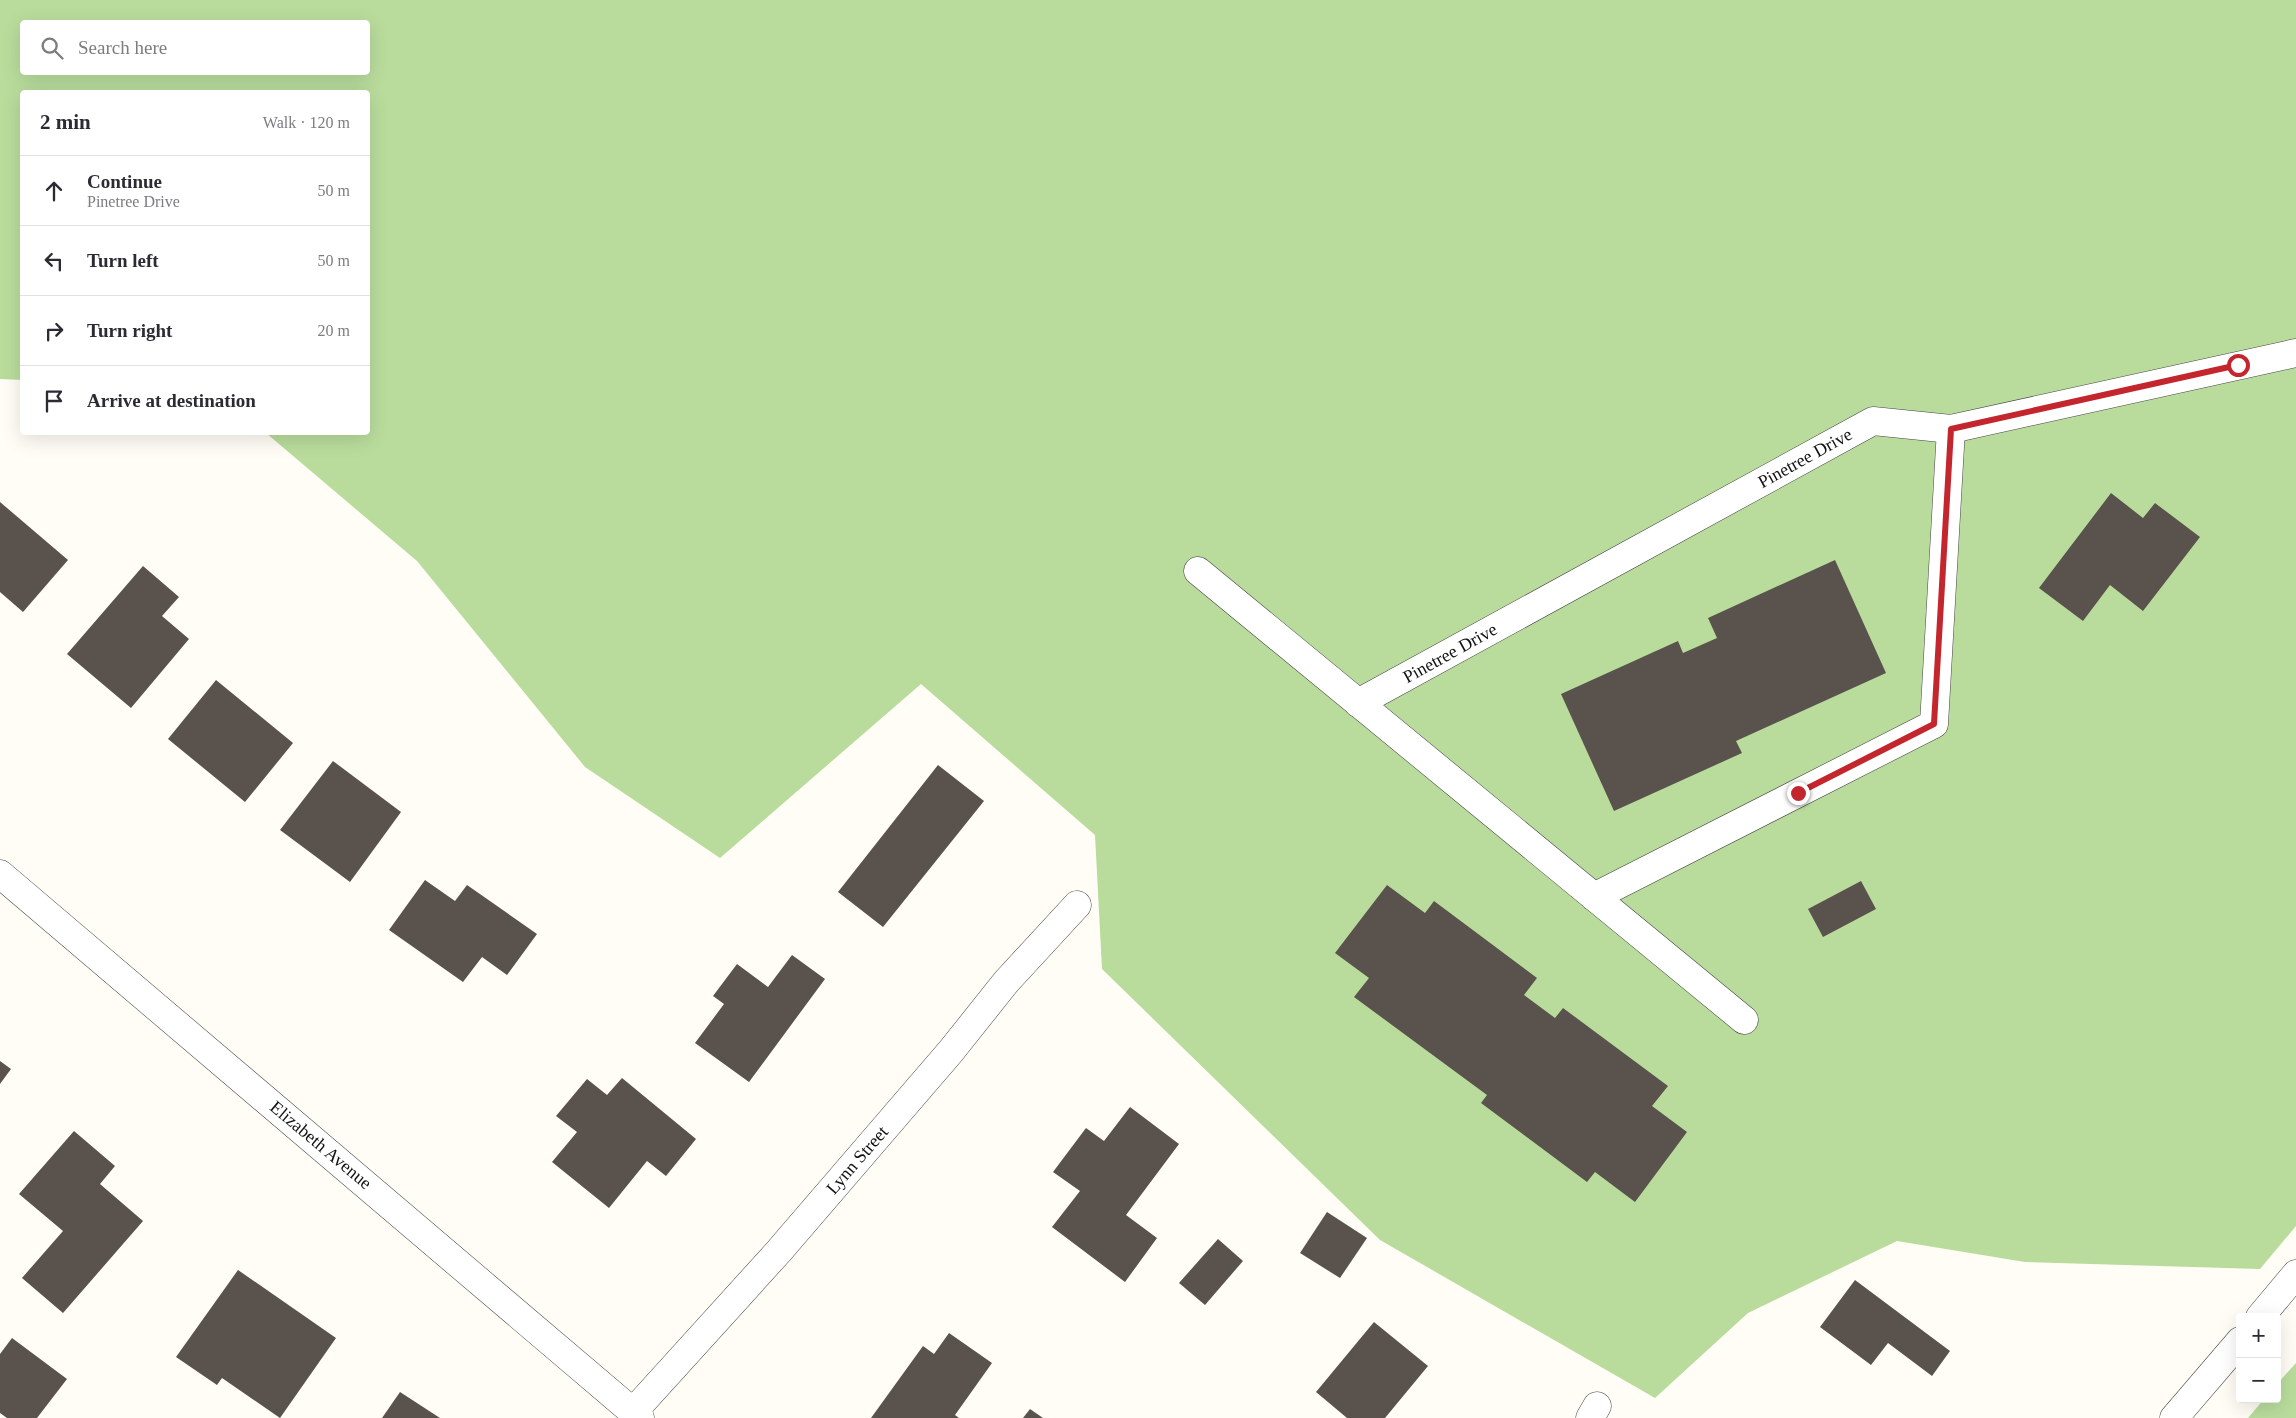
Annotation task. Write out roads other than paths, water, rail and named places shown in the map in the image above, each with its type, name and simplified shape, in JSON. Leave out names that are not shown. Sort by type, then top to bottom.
[{"type":"street","name":"Pinetree Drive","points":[[1358,703],[1873,421],[1951,429],[2296,352]]},
{"type":"street","points":[[1594,897],[1934,724],[1951,429]]},
{"type":"street","points":[[1198,571],[1744,1020]]},
{"type":"street","name":"Elizabeth Avenue","points":[[0,874],[637,1415]]},
{"type":"street","name":"Lynn Street","points":[[637,1415],[951,1052],[1006,982],[1076,905]]},
{"type":"street","points":[[2263,1313],[2296,1274]]},
{"type":"street","points":[[2174,1418],[2236,1346]]}]
